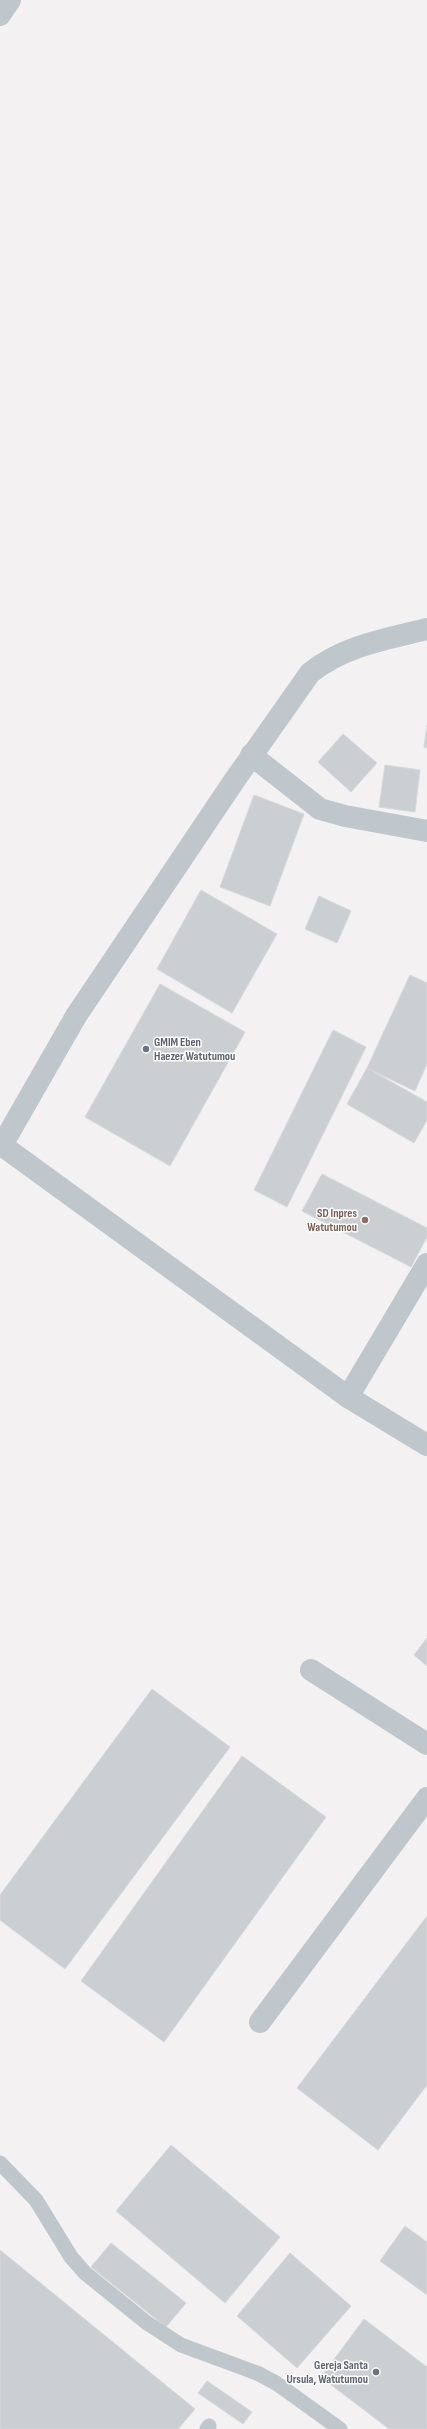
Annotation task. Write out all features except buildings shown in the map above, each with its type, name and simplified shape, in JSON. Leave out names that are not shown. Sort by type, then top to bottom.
[{"type":"street","points":[[427,629],[363,645],[322,663],[299,687],[251,755],[76,1016],[1,1145],[348,1398],[427,1445]]},
{"type":"street","points":[[251,755],[320,809],[345,816],[427,831]]},
{"type":"street","points":[[348,1398],[427,1264]]},
{"type":"street","points":[[311,1670],[427,1744]]},
{"type":"street","points":[[260,2022],[427,1798]]},
{"type":"lane","points":[[0,2163],[36,2200],[71,2257],[85,2273],[147,2323],[181,2345],[238,2364],[264,2376],[340,2429]]},
{"type":"place","name":"GMIM Eben Haezer Watutumou","points":[[146,1049]]},
{"type":"place","name":"SD Inpres Watutumou","points":[[365,1220]]},
{"type":"place","name":"Gereja Santa Ursula, Watutumou","points":[[376,2372]]}]
